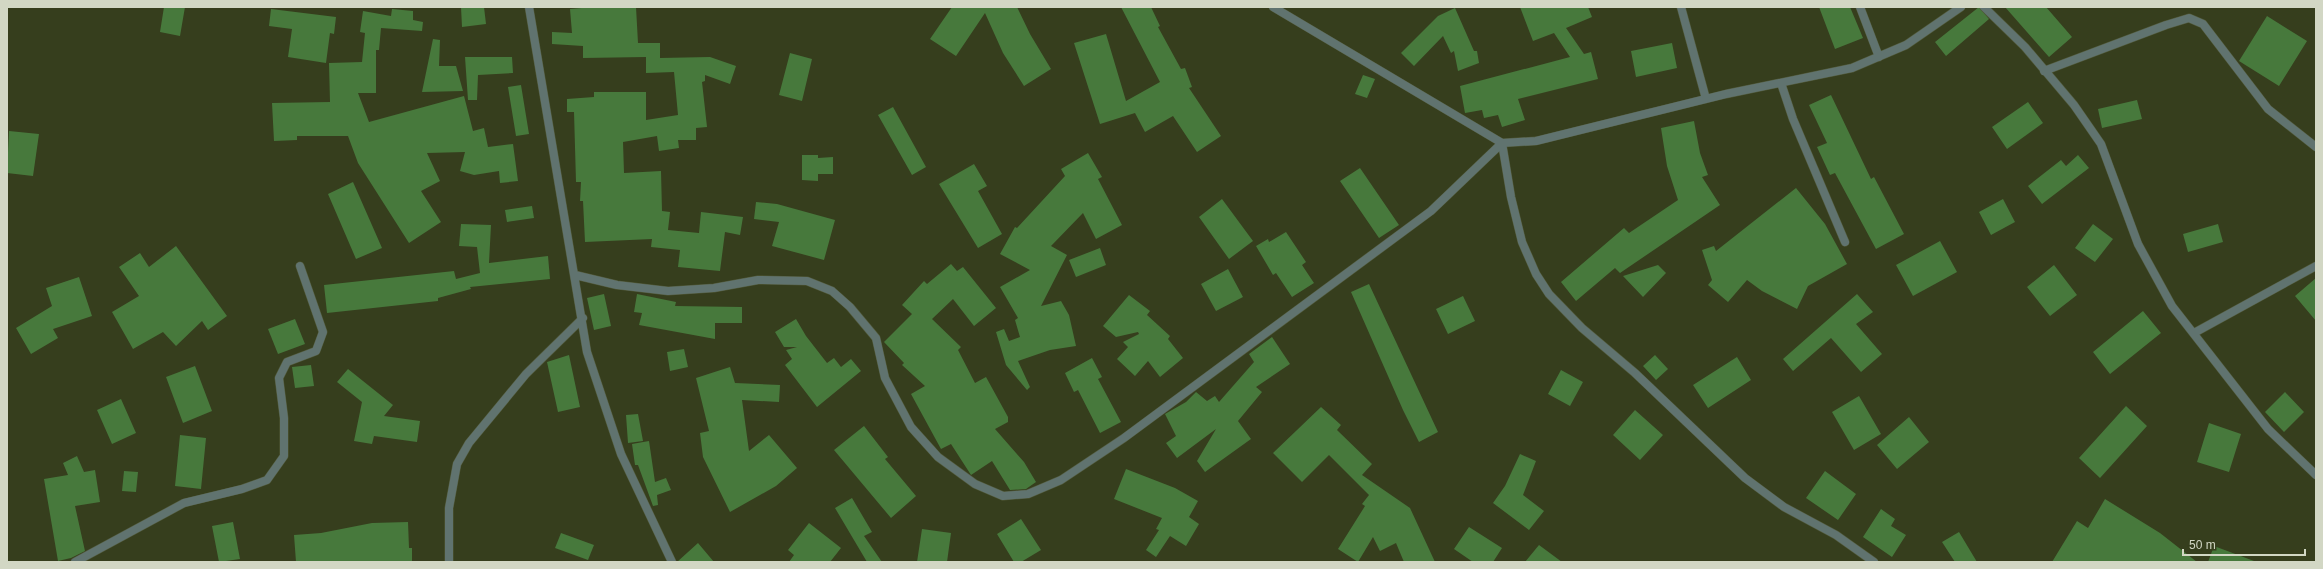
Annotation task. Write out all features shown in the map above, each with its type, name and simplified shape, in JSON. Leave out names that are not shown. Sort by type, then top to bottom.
[{"type":"street","points":[[529,7],[583,318],[587,352],[621,454],[672,562]]},
{"type":"street","points":[[1273,7],[1502,143],[1536,141],[1706,100],[1852,68],[1906,45],[1961,7]]},
{"type":"street","points":[[1681,7],[1706,100]]},
{"type":"street","points":[[1860,7],[1878,57]]},
{"type":"street","points":[[1984,7],[2025,47],[2074,105],[2101,144],[2138,244],[2172,306],[2268,429],[2316,475]]},
{"type":"street","points":[[2044,71],[2166,25],[2189,18],[2203,24],[2268,109],[2316,147]]},
{"type":"street","points":[[1781,83],[1793,119],[1845,242]]},
{"type":"street","points":[[575,275],[617,285],[668,291],[714,288],[758,280],[807,281],[832,291],[850,307],[876,338],[885,378],[911,427],[938,457],[975,484],[1003,496],[1028,494],[1060,480],[1124,438],[1431,211],[1502,143]]},
{"type":"street","points":[[1502,143],[1511,196],[1522,242],[1536,274],[1549,294],[1582,328],[1634,373],[1745,478],[1784,506],[1836,535],[1874,562]]},
{"type":"street","points":[[75,562],[184,503],[242,489],[267,480],[284,456],[284,418],[279,378],[287,362],[316,351],[323,332],[300,266]]},
{"type":"street","points":[[2194,333],[2316,266]]},
{"type":"street","points":[[449,562],[449,508],[457,464],[469,443],[526,374],[583,318]]},
{"type":"building","points":[[164,7],[185,7],[180,36],[160,32]]},
{"type":"building","points":[[461,7],[484,7],[486,24],[462,27]]},
{"type":"building","points":[[593,7],[636,7],[638,43],[660,43],[660,58],[710,57],[736,66],[730,84],[705,75],[705,81],[702,82],[707,127],[696,128],[696,140],[678,140],[679,148],[659,151],[657,136],[623,142],[624,173],[661,171],[662,211],[670,212],[668,230],[699,233],[701,212],[743,217],[740,235],[725,232],[720,271],[678,267],[680,250],[651,247],[652,239],[585,242],[583,201],[580,201],[581,182],[576,182],[574,112],[567,112],[567,99],[594,97],[594,92],[646,92],[646,120],[678,115],[674,72],[646,73],[646,57],[583,58],[583,46],[552,44],[552,32],[572,33],[570,9]]},
{"type":"building","points":[[952,7],[1017,7],[1030,34],[1051,69],[1024,86],[1003,53],[985,13],[956,56],[930,39]]},
{"type":"building","points":[[1121,7],[1151,7],[1160,26],[1158,27],[1181,69],[1185,68],[1192,87],[1189,88],[1221,136],[1197,152],[1173,116],[1145,132],[1135,113],[1100,124],[1074,43],[1106,34],[1126,101],[1160,82]]},
{"type":"building","points":[[1520,7],[1588,7],[1592,17],[1566,28],[1584,54],[1591,52],[1598,79],[1518,99],[1525,120],[1502,127],[1498,115],[1484,118],[1482,110],[1465,113],[1460,86],[1570,57],[1554,33],[1533,41]]},
{"type":"building","points":[[1819,7],[1850,7],[1863,38],[1835,49]]},
{"type":"building","points":[[1979,7],[1989,19],[1946,56],[1935,42]]},
{"type":"building","points":[[2005,7],[2046,7],[2072,37],[2049,57]]},
{"type":"building","points":[[1455,8],[1474,51],[1477,51],[1479,63],[1458,71],[1454,51],[1451,53],[1443,36],[1414,66],[1401,53],[1438,16]]},
{"type":"building","points":[[271,9],[336,17],[334,34],[330,33],[326,63],[288,57],[292,29],[269,26]]},
{"type":"building","points":[[392,9],[413,11],[413,20],[423,22],[422,31],[381,28],[379,50],[376,50],[376,93],[358,93],[369,122],[464,96],[473,131],[484,128],[488,147],[513,144],[518,181],[500,183],[499,171],[474,175],[460,171],[465,152],[427,153],[440,181],[421,191],[441,222],[409,243],[358,163],[348,136],[297,136],[297,140],[274,141],[272,103],[330,102],[329,63],[362,62],[365,33],[360,32],[363,11],[391,16]]},
{"type":"building","points":[[2267,16],[2307,41],[2279,86],[2239,61]]},
{"type":"building","points":[[433,39],[440,40],[439,66],[456,66],[463,91],[422,92]]},
{"type":"building","points":[[1672,43],[1677,68],[1636,77],[1631,51]]},
{"type":"building","points":[[790,53],[812,59],[802,101],[779,95]]},
{"type":"building","points":[[465,57],[512,57],[513,73],[478,75],[477,100],[468,100]]},
{"type":"building","points":[[1363,75],[1375,79],[1367,98],[1355,94]]},
{"type":"building","points":[[521,85],[529,134],[516,136],[508,87]]},
{"type":"building","points":[[1831,95],[1871,179],[1874,177],[1904,234],[1876,249],[1835,173],[1830,175],[1817,147],[1827,143],[1809,105]]},
{"type":"building","points":[[2137,100],[2142,119],[2102,128],[2098,109]]},
{"type":"building","points":[[2028,102],[2043,123],[2007,149],[1992,127]]},
{"type":"building","points":[[893,107],[926,167],[912,175],[878,115]]},
{"type":"building","points":[[1694,121],[1700,153],[1708,175],[1702,177],[1720,205],[1620,273],[1615,268],[1576,301],[1561,282],[1624,228],[1629,233],[1678,200],[1667,166],[1661,128]]},
{"type":"building","points":[[9,131],[39,134],[33,176],[7,173]]},
{"type":"building","points":[[1088,153],[1102,177],[1098,179],[1122,225],[1096,239],[1083,213],[1051,246],[1067,255],[1041,306],[1061,301],[1069,315],[1076,346],[1050,350],[1018,361],[1030,387],[1027,390],[1006,365],[996,332],[1004,329],[1009,341],[1020,337],[1015,320],[1018,318],[1000,287],[1030,270],[1000,254],[1015,227],[1017,228],[1065,176],[1061,169]]},
{"type":"building","points":[[802,155],[818,155],[818,158],[833,157],[833,174],[818,174],[818,181],[802,180]]},
{"type":"building","points":[[2078,155],[2089,168],[2042,204],[2028,186],[2061,160],[2066,166]]},
{"type":"building","points":[[974,164],[987,186],[978,191],[1002,234],[978,248],[939,184]]},
{"type":"building","points":[[1360,168],[1399,225],[1379,238],[1340,181]]},
{"type":"building","points":[[353,182],[382,248],[356,259],[328,194]]},
{"type":"building","points":[[1796,188],[1825,224],[1847,264],[1808,286],[1797,309],[1762,291],[1747,280],[1728,302],[1708,285],[1712,280],[1702,250],[1714,246],[1716,251]]},
{"type":"building","points":[[1222,199],[1253,241],[1229,259],[1199,217]]},
{"type":"building","points":[[2003,199],[2015,222],[1991,235],[1979,212]]},
{"type":"building","points":[[756,202],[777,204],[835,220],[824,260],[772,246],[779,222],[754,219]]},
{"type":"building","points":[[532,206],[534,218],[507,222],[505,210]]},
{"type":"building","points":[[461,224],[491,225],[489,263],[548,256],[550,279],[470,287],[471,289],[438,298],[438,301],[327,313],[324,285],[454,271],[456,279],[480,273],[477,247],[459,246]]},
{"type":"building","points":[[2093,224],[2113,239],[2095,262],[2075,248]]},
{"type":"building","points":[[2218,224],[2223,242],[2188,252],[2183,234]]},
{"type":"building","points":[[1286,232],[1306,262],[1302,265],[1314,283],[1292,297],[1276,273],[1273,275],[1256,246],[1268,239],[1269,242]]},
{"type":"building","points":[[1940,241],[1957,272],[1913,296],[1896,265]]},
{"type":"building","points":[[176,246],[227,316],[208,330],[202,321],[176,346],[163,332],[133,349],[112,312],[139,296],[119,267],[140,253],[149,267]]},
{"type":"building","points":[[1100,248],[1106,265],[1076,277],[1069,260]]},
{"type":"building","points":[[951,264],[957,271],[963,267],[996,308],[974,326],[953,299],[932,319],[961,347],[958,350],[975,383],[986,377],[1008,417],[1008,422],[995,429],[1024,462],[1036,482],[1026,489],[1010,490],[992,461],[971,475],[951,444],[941,449],[911,394],[925,386],[902,365],[904,363],[884,342],[912,314],[902,305],[924,281],[927,284]]},
{"type":"building","points":[[1658,265],[1666,273],[1643,297],[1623,276]]},
{"type":"building","points":[[2054,265],[2077,295],[2050,316],[2027,287]]},
{"type":"building","points":[[1228,269],[1243,297],[1216,311],[1201,284]]},
{"type":"building","points":[[79,277],[92,316],[53,329],[58,338],[31,354],[16,328],[52,306],[46,288]]},
{"type":"building","points":[[2316,278],[2316,321],[2295,296]]},
{"type":"building","points":[[1369,284],[1438,432],[1419,442],[1403,410],[1351,292]]},
{"type":"building","points":[[604,294],[611,326],[594,330],[587,298]]},
{"type":"building","points":[[637,294],[676,302],[675,306],[742,307],[742,323],[715,323],[715,339],[639,325],[642,313],[634,312]]},
{"type":"building","points":[[1857,294],[1873,312],[1856,324],[1882,354],[1861,372],[1831,338],[1793,371],[1783,359]]},
{"type":"building","points":[[1129,295],[1150,311],[1147,315],[1170,336],[1168,339],[1183,358],[1160,377],[1148,361],[1135,376],[1117,359],[1128,347],[1123,342],[1139,334],[1138,332],[1116,337],[1103,326]]},
{"type":"building","points":[[1463,296],[1475,321],[1448,334],[1436,309]]},
{"type":"building","points":[[2143,311],[2161,333],[2110,374],[2093,352]]},
{"type":"building","points":[[295,319],[305,344],[278,354],[268,329]]},
{"type":"building","points":[[796,319],[806,336],[827,363],[834,358],[841,367],[851,359],[861,371],[817,407],[785,365],[792,359],[786,350],[797,347],[784,347],[775,332]]},
{"type":"building","points":[[1272,337],[1290,364],[1256,387],[1262,392],[1238,421],[1251,439],[1205,472],[1197,461],[1216,429],[1177,458],[1166,443],[1176,436],[1165,414],[1186,402],[1196,392],[1207,401],[1215,396],[1219,402],[1254,362],[1249,354]]},
{"type":"building","points":[[684,349],[688,367],[670,371],[667,352]]},
{"type":"building","points":[[569,355],[580,407],[558,412],[547,362]]},
{"type":"building","points":[[1655,355],[1668,369],[1656,380],[1643,366]]},
{"type":"building","points":[[1737,357],[1751,380],[1708,408],[1693,385]]},
{"type":"building","points":[[1092,358],[1102,377],[1098,379],[1121,422],[1100,433],[1078,390],[1074,392],[1065,373]]},
{"type":"building","points":[[311,365],[314,386],[295,388],[292,367]]},
{"type":"building","points":[[195,366],[212,411],[183,423],[166,377]]},
{"type":"building","points":[[730,367],[735,383],[780,385],[779,402],[742,400],[749,451],[769,435],[797,468],[776,486],[730,512],[703,457],[700,433],[709,431],[696,378]]},
{"type":"building","points":[[348,369],[393,405],[384,416],[420,421],[417,442],[374,436],[372,444],[354,441],[362,402],[337,382]]},
{"type":"building","points":[[1561,370],[1583,382],[1570,406],[1548,394]]},
{"type":"building","points":[[2285,392],[2304,412],[2284,432],[2265,412]]},
{"type":"building","points":[[1859,396],[1881,434],[1854,450],[1832,412]]},
{"type":"building","points":[[121,399],[136,433],[112,444],[97,410]]},
{"type":"building","points":[[2126,406],[2147,426],[2100,478],[2079,458]]},
{"type":"building","points":[[1321,407],[1341,425],[1337,430],[1372,464],[1362,475],[1410,508],[1435,562],[1404,562],[1396,543],[1380,551],[1373,537],[1358,562],[1338,549],[1365,506],[1362,504],[1369,495],[1329,455],[1302,482],[1273,453]]},
{"type":"building","points":[[1635,410],[1663,435],[1640,460],[1613,435]]},
{"type":"building","points":[[638,414],[643,441],[628,443],[626,415]]},
{"type":"building","points":[[1909,417],[1929,442],[1897,469],[1877,445]]},
{"type":"building","points":[[2209,423],[2241,434],[2229,472],[2197,462]]},
{"type":"building","points":[[864,426],[888,457],[885,459],[916,496],[891,518],[834,450]]},
{"type":"building","points":[[180,435],[206,438],[201,489],[175,486]]},
{"type":"building","points":[[649,441],[655,482],[666,478],[671,490],[657,495],[658,505],[653,506],[638,465],[635,465],[632,444]]},
{"type":"building","points":[[1520,454],[1536,461],[1523,495],[1544,511],[1529,530],[1493,503],[1505,486]]},
{"type":"building","points":[[77,456],[84,472],[95,470],[100,502],[75,506],[85,551],[71,558],[58,561],[44,479],[68,475],[63,463]]},
{"type":"building","points":[[1126,469],[1175,488],[1198,501],[1189,517],[1199,524],[1186,546],[1170,536],[1156,557],[1146,550],[1159,530],[1156,529],[1162,518],[1114,499]]},
{"type":"building","points":[[124,471],[138,472],[136,492],[122,491]]},
{"type":"building","points":[[1825,471],[1856,494],[1838,520],[1806,498]]},
{"type":"building","points":[[852,498],[872,532],[864,536],[882,562],[867,562],[835,508]]},
{"type":"building","points":[[2105,499],[2160,533],[2197,562],[2052,562],[2077,521],[2088,528]]},
{"type":"building","points":[[1881,509],[1895,519],[1891,526],[1906,535],[1892,557],[1863,537]]},
{"type":"building","points":[[1021,519],[1041,550],[1021,562],[1014,562],[997,534]]},
{"type":"building","points":[[233,522],[240,559],[219,562],[212,526]]},
{"type":"building","points":[[408,522],[409,548],[412,548],[412,562],[296,562],[294,535],[321,533],[372,523]]},
{"type":"building","points":[[809,523],[841,548],[830,562],[789,562],[794,555],[788,550]]},
{"type":"building","points":[[1469,527],[1502,548],[1493,562],[1473,562],[1454,549]]},
{"type":"building","points":[[922,529],[951,533],[947,562],[917,562]]},
{"type":"building","points":[[1959,532],[1977,562],[1955,562],[1942,542]]},
{"type":"building","points":[[561,533],[594,545],[588,560],[555,548]]},
{"type":"building","points":[[698,543],[714,562],[677,562]]},
{"type":"building","points":[[1539,545],[1562,562],[1525,562]]},
{"type":"building","points":[[2214,546],[2254,561],[2254,562],[2208,562]]}]
